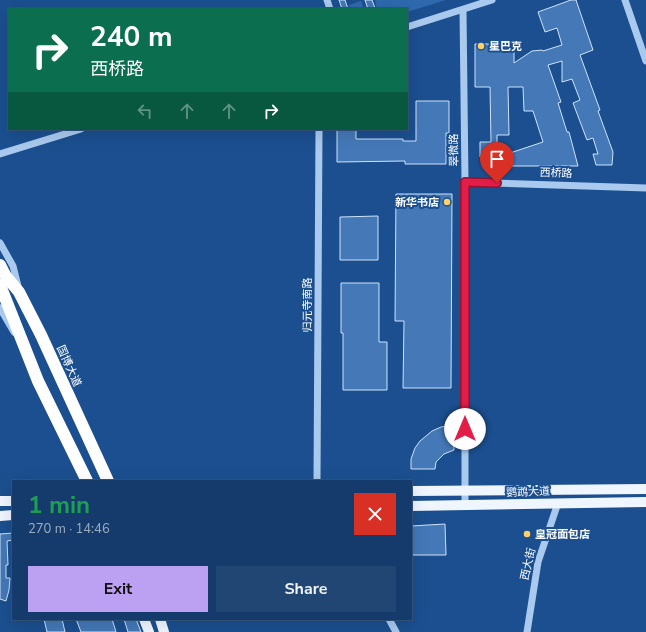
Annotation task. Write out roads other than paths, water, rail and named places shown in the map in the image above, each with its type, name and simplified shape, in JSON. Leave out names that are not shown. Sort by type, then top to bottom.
[{"type":"highway","name":"国博大道","points":[[2,275],[19,292],[41,335],[108,480]]},
{"type":"highway","name":"国博大道","points":[[2,275],[38,381],[87,480]]},
{"type":"main road","name":"鹦鹉大道","points":[[412,491],[646,489]]},
{"type":"main road","points":[[0,501],[12,500]]},
{"type":"main road","name":"鹦鹉大道","points":[[412,506],[646,502]]},
{"type":"main road","points":[[0,516],[12,515]]},
{"type":"main road","points":[[144,620],[149,632]]},
{"type":"main road","points":[[160,620],[164,632]]},
{"type":"street","points":[[408,27],[492,0]]},
{"type":"street","points":[[625,0],[646,61]]},
{"type":"street","name":"翠微路","points":[[463,10],[465,182],[465,505]]},
{"type":"street","points":[[0,154],[78,130]]},
{"type":"street","name":"归元寺南路","points":[[317,480],[319,130]]},
{"type":"street","name":"西桥路","points":[[465,182],[646,188]]},
{"type":"street","points":[[0,243],[13,266],[19,292]]},
{"type":"street","points":[[0,308],[32,366]]},
{"type":"street","name":"西大街","points":[[527,632],[538,562],[558,503]]},
{"type":"street","points":[[390,620],[396,632]]},
{"type":"place","name":"星巴克","points":[[481,46]]},
{"type":"place","name":"新华书店","points":[[447,202]]},
{"type":"place","name":"皇冠面包店","points":[[527,534]]}]
